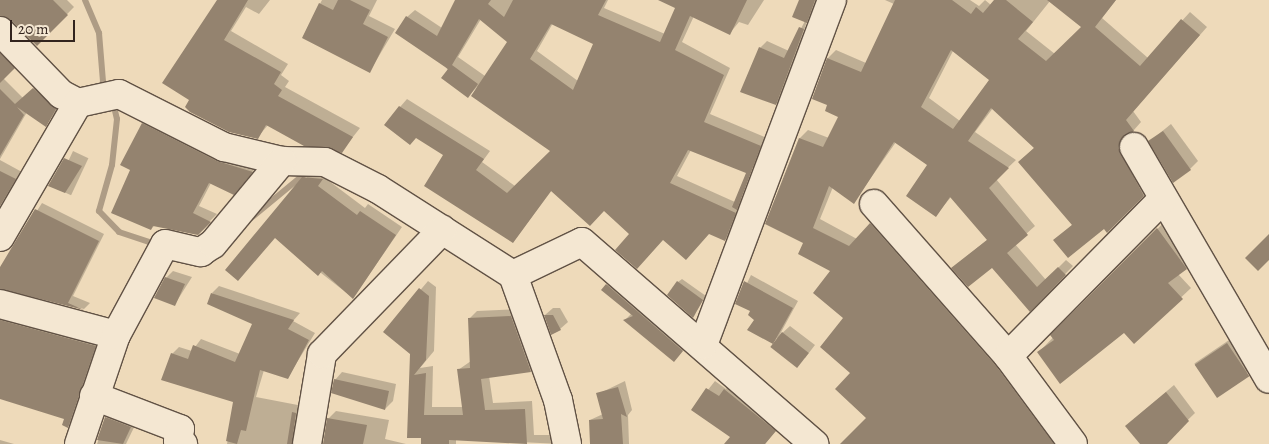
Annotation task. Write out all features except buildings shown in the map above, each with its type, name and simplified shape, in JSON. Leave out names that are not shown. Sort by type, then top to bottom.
[{"type":"street","points":[[703,345],[832,0]]},
{"type":"street","points":[[0,31],[62,94],[78,103],[119,94],[224,147],[282,161],[324,162],[442,230],[513,275],[558,400],[567,444]]},
{"type":"street","points":[[0,237],[78,103]]},
{"type":"street","points":[[1134,147],[1162,200],[1269,380]]},
{"type":"street","points":[[79,444],[116,335],[159,256],[202,252],[213,244],[282,161]]},
{"type":"street","points":[[1008,356],[1162,200]]},
{"type":"street","points":[[874,204],[1008,356],[1074,444]]},
{"type":"street","points":[[307,444],[322,354],[418,257],[442,230]]},
{"type":"street","points":[[513,275],[582,242],[703,345],[814,444]]},
{"type":"street","points":[[0,304],[116,335]]},
{"type":"street","points":[[94,396],[180,429],[178,441],[183,444]]},
{"type":"waterway","points":[[85,0],[99,33],[103,82],[108,89]]},
{"type":"waterway","points":[[113,102],[117,119],[112,165],[99,211],[119,232],[158,245]]},
{"type":"waterway","points":[[251,218],[307,172]]}]
